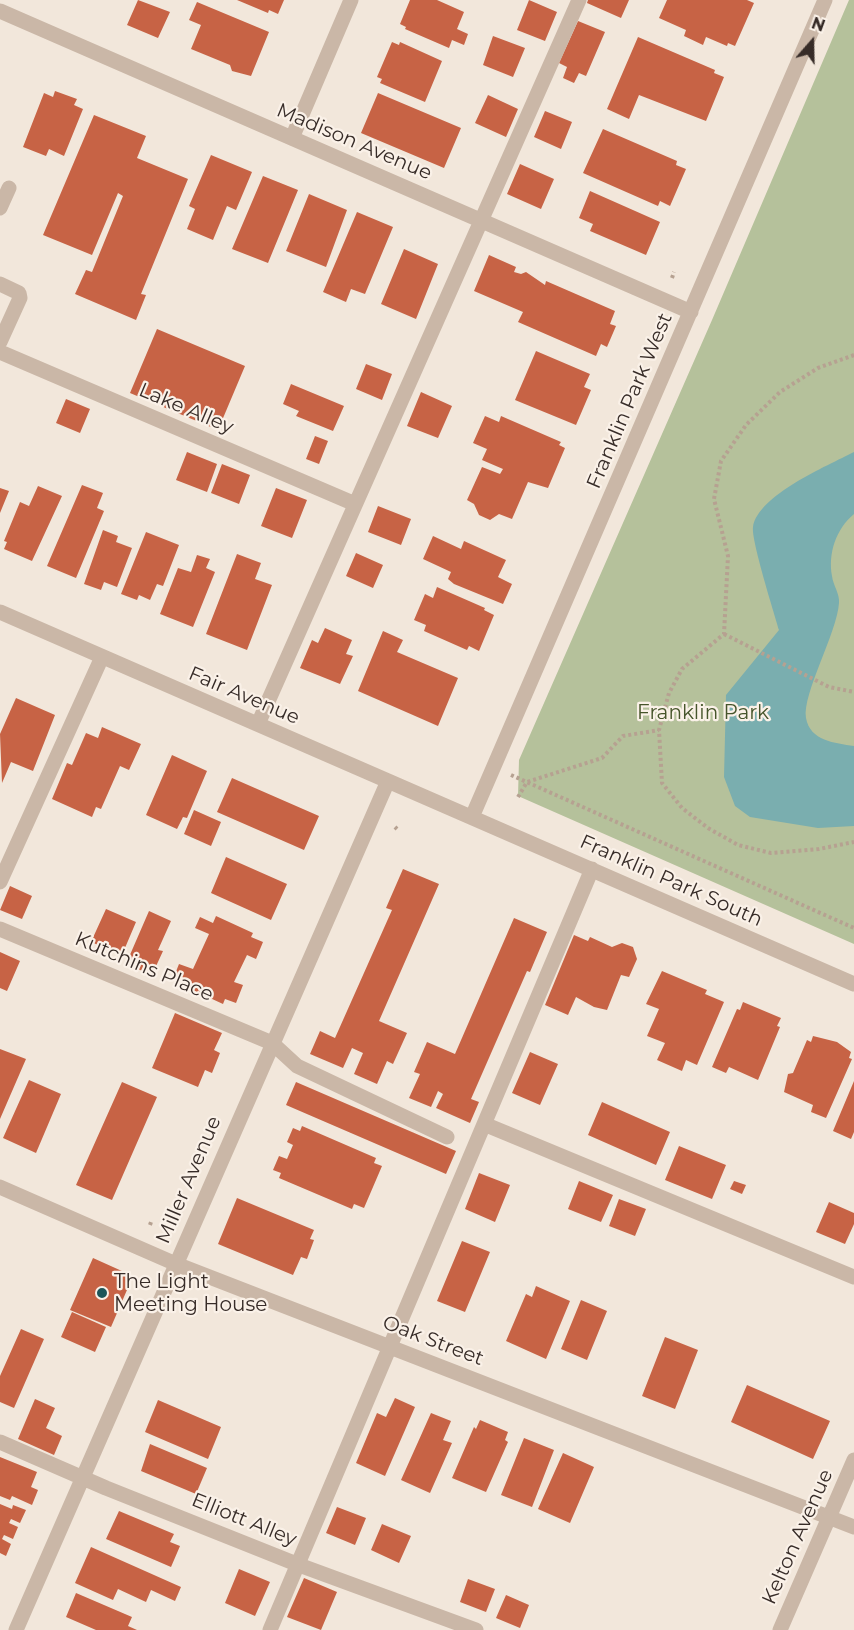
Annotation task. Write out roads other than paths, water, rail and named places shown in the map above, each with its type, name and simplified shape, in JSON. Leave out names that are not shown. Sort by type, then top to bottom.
[{"type":"street","points":[[292,138],[351,0]]},
{"type":"street","points":[[258,724],[579,0]]},
{"type":"street","name":"Franklin Park West","points":[[472,817],[825,0]]},
{"type":"street","name":"Madison Avenue","points":[[0,11],[691,312]]},
{"type":"street","points":[[0,208],[9,188]]},
{"type":"street","points":[[0,284],[19,293],[20,298],[0,342]]},
{"type":"street","name":"Lake Alley","points":[[0,352],[356,504]]},
{"type":"street","name":"Fair Avenue","points":[[0,612],[472,817]]},
{"type":"street","points":[[0,882],[102,657]]},
{"type":"street","name":"Miller Avenue","points":[[16,1630],[388,781]]},
{"type":"street","name":"Franklin Park South","points":[[472,817],[854,984]]},
{"type":"street","points":[[270,1630],[592,869]]},
{"type":"street","name":"Kutchins Place","points":[[0,929],[272,1043],[297,1066],[447,1137]]},
{"type":"street","points":[[484,1124],[854,1277]]},
{"type":"street","name":"Oak Street","points":[[0,1187],[176,1264],[854,1527]]},
{"type":"street","name":"Elliott Alley","points":[[0,1443],[299,1565],[476,1630]]},
{"type":"street","name":"Kelton Avenue","points":[[780,1630],[854,1460]]},
{"type":"water","points":[[854,452],[854,514],[838,534],[831,559],[833,579],[839,600],[837,616],[809,694],[806,718],[808,726],[824,740],[854,746],[854,826],[818,828],[750,817],[735,806],[724,777],[726,695],[779,630],[759,561],[753,527],[758,515],[780,493],[811,473]]},
{"type":"place","name":"The Light Meeting House","points":[[102,1293]]},
{"type":"park label","name":"Franklin Park","points":[[703,713]]}]
